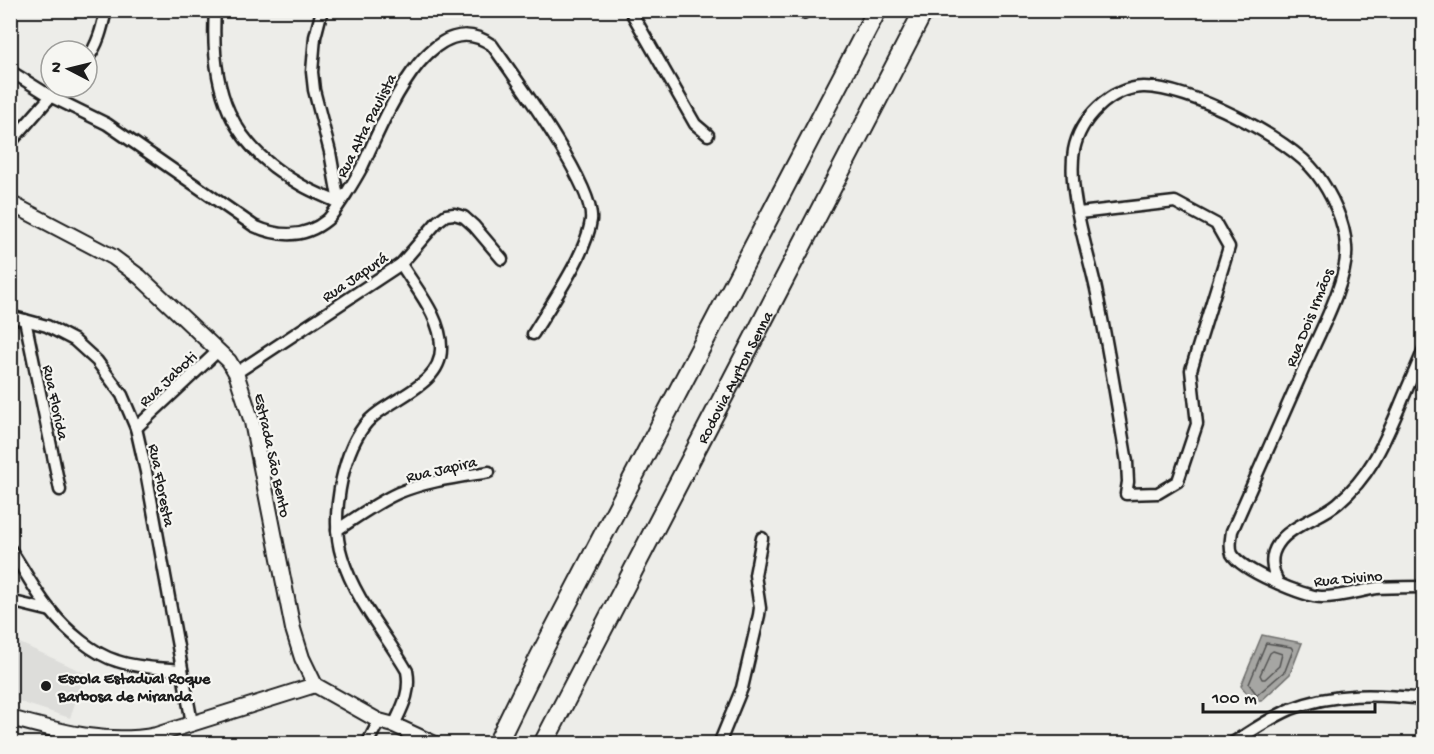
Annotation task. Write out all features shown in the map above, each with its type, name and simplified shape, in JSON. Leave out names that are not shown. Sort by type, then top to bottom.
[{"type":"highway","points":[[497,744],[540,656],[877,10]]},
{"type":"highway","name":"Rodovia Ayrton Senna","points":[[543,744],[924,10]]},
{"type":"street","points":[[98,39],[106,10]]},
{"type":"street","points":[[215,10],[213,42],[216,73],[224,102],[240,133],[258,154],[277,169],[300,185],[339,203]]},
{"type":"street","points":[[322,10],[315,38],[312,72],[339,203]]},
{"type":"street","points":[[630,10],[695,124],[708,135]]},
{"type":"street","name":"Rua Alta Paulista","points":[[56,99],[106,124],[254,226],[273,234],[288,235],[317,227],[329,218],[362,168],[396,93],[411,68],[428,48],[442,36],[458,30],[471,30],[482,35],[492,45],[550,129],[584,188],[591,207],[590,224],[581,250],[533,334]]},
{"type":"street","name":"Rua Alta Paulista","points":[[10,71],[39,89]]},
{"type":"street","name":"Rua Dois Irmãos","points":[[1078,213],[1175,202],[1216,224],[1229,247],[1191,370],[1197,424],[1178,481],[1158,493],[1126,494],[1127,462],[1096,292],[1078,213],[1072,168],[1074,148],[1081,128],[1098,107],[1114,95],[1129,89],[1145,87],[1186,95],[1212,104],[1258,129],[1303,160],[1316,173],[1331,198],[1344,229],[1347,250],[1342,276],[1325,321],[1232,531],[1230,543],[1233,554],[1241,564],[1278,582]]},
{"type":"street","points":[[10,143],[47,99]]},
{"type":"street","name":"Estrada São Bento","points":[[10,203],[113,257],[140,277],[219,350],[237,373],[252,422],[293,629],[302,658],[315,685]]},
{"type":"street","name":"Rua Japurá","points":[[237,373],[401,264],[438,221],[446,215],[454,214],[464,217],[502,259]]},
{"type":"street","points":[[393,725],[407,696],[409,682],[407,671],[363,604],[351,581],[342,557],[337,530],[340,492],[346,466],[364,426],[382,408],[417,387],[432,374],[439,363],[442,350],[434,318],[401,264]]},
{"type":"street","name":"Rua Floresta","points":[[10,316],[47,326],[74,340],[97,361],[122,395],[136,428],[146,472],[192,723]]},
{"type":"street","name":"Rua Florida","points":[[25,320],[60,490]]},
{"type":"street","points":[[1278,582],[1272,570],[1272,561],[1278,543],[1336,506],[1369,472],[1424,349]]},
{"type":"street","name":"Rua Jaboti","points":[[136,428],[219,350]]},
{"type":"street","name":"Rua Japira","points":[[337,530],[370,508],[399,493],[427,483],[489,472]]},
{"type":"street","points":[[719,744],[742,688],[759,615],[755,575],[762,538]]},
{"type":"street","points":[[10,549],[51,611],[75,635],[97,651],[116,661],[181,670]]},
{"type":"street","name":"Rua Divino","points":[[1278,582],[1296,592],[1323,597],[1378,588],[1424,587]]},
{"type":"street","points":[[10,601],[51,611]]},
{"type":"street","points":[[10,718],[76,735],[113,739],[147,737],[315,685],[379,721],[409,731],[435,744]]},
{"type":"street","points":[[1231,744],[1289,710],[1318,700],[1353,694],[1424,699]]},
{"type":"street","points":[[367,744],[379,721]]},
{"type":"shaded area","name":"Escola Estadual Roque Barbosa de Miranda","points":[[11,639],[85,673],[70,718],[11,699]]},
{"type":"water","points":[[1262,635],[1302,643],[1290,674],[1261,701],[1253,701],[1241,686]]},
{"type":"place","name":"Escola Estadual Roque Barbosa de Miranda","points":[[46,686]]}]
